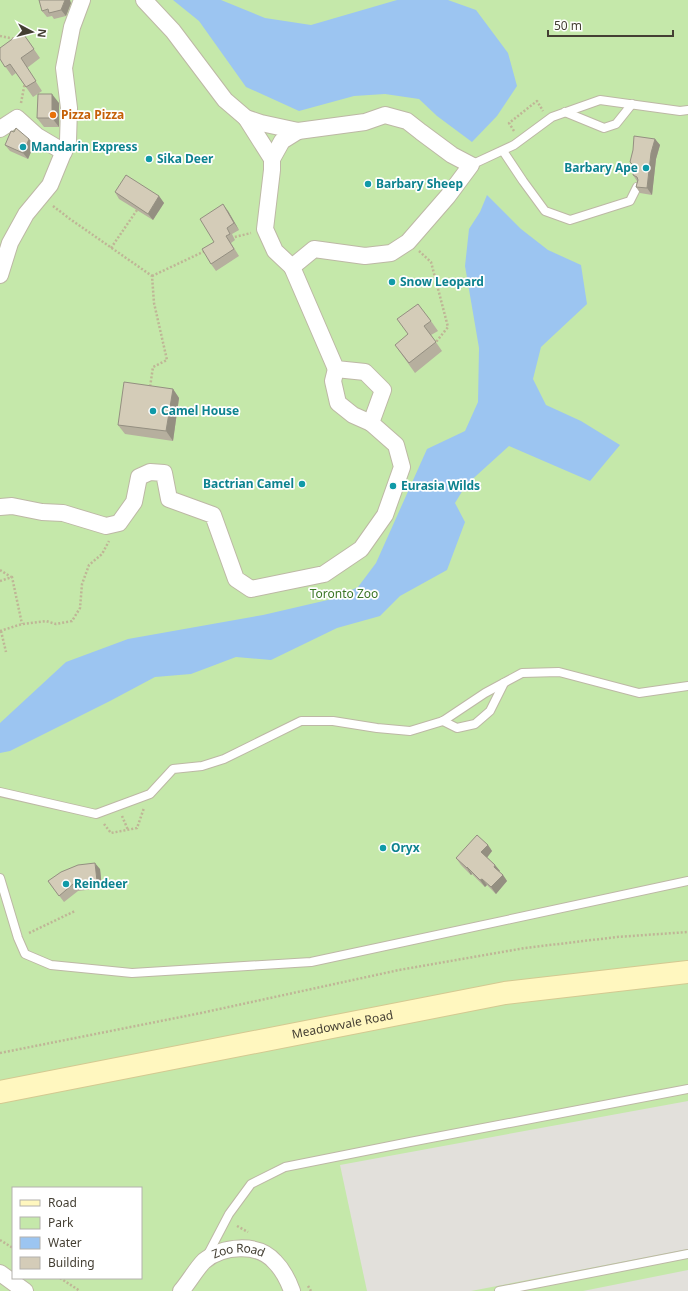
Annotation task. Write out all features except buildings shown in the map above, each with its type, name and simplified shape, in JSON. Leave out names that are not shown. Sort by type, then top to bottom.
[{"type":"main road","name":"Meadowvale Road","points":[[0,1092],[505,993],[688,972]]},
{"type":"street","points":[[0,275],[10,243],[26,214],[50,185],[68,141],[69,108],[64,68],[72,27],[82,0]]},
{"type":"street","points":[[144,0],[172,31],[225,100],[246,118],[272,159]]},
{"type":"street","points":[[246,118],[261,123],[298,131],[365,122],[385,115],[407,121],[452,155],[471,165],[448,196],[408,242],[391,253],[365,256],[314,248],[292,267]]},
{"type":"street","points":[[0,130],[18,118],[37,136],[64,152]]},
{"type":"street","points":[[0,507],[12,506],[42,512],[63,513],[106,526],[119,523],[134,502],[139,478],[150,472],[164,473],[169,499],[213,515],[236,579],[252,589],[324,574],[361,549],[385,515],[402,467],[396,445],[371,423],[353,415],[338,403],[333,381],[336,369],[292,267],[275,251],[265,229],[272,159],[282,141],[298,131]]},
{"type":"street","points":[[336,369],[365,372],[383,390],[371,423]]},
{"type":"street","name":"Zoo Road","points":[[181,1291],[204,1262],[222,1251],[234,1248],[248,1248],[263,1252],[274,1260],[285,1274],[292,1291]]},
{"type":"street","points":[[0,1273],[25,1291]]},
{"type":"lane","points":[[471,165],[503,151],[520,141],[552,117],[600,100],[680,111],[688,110]]},
{"type":"lane","points":[[565,112],[604,128],[616,124],[632,104]]},
{"type":"lane","points":[[503,151],[545,211],[570,220],[630,201],[637,187]]},
{"type":"lane","points":[[0,792],[96,814],[150,794],[173,769],[202,766],[224,759],[301,721],[333,721],[377,728],[410,731],[444,721],[485,693],[522,673],[559,672],[639,693],[688,686]]},
{"type":"lane","points":[[444,721],[457,728],[475,724],[490,711],[504,683]]},
{"type":"lane","points":[[0,878],[24,954],[52,965],[132,974],[312,962],[688,881]]},
{"type":"lane","points":[[204,1262],[229,1214],[252,1184],[285,1167],[688,1089]]},
{"type":"lane","points":[[499,1291],[688,1254]]},
{"type":"path","points":[[0,36],[15,39],[18,43]]},
{"type":"path","points":[[18,118],[25,81]]},
{"type":"path","points":[[520,141],[509,123],[537,101],[548,120]]},
{"type":"path","points":[[41,196],[70,219],[152,276]]},
{"type":"path","points":[[111,248],[137,210]]},
{"type":"path","points":[[227,239],[265,229]]},
{"type":"path","points":[[408,242],[431,262],[448,327],[436,342]]},
{"type":"path","points":[[152,276],[207,249]]},
{"type":"path","points":[[150,394],[153,367],[167,360],[154,303],[152,276]]},
{"type":"path","points":[[6,652],[0,631],[22,624],[46,621],[56,624],[72,622],[80,608],[82,584],[89,565],[102,554],[119,523]]},
{"type":"path","points":[[0,570],[12,577],[22,624]]},
{"type":"path","points":[[0,581],[12,577]]},
{"type":"path","points":[[96,814],[111,832],[137,828],[150,794]]},
{"type":"path","points":[[18,938],[75,911]]},
{"type":"path","points":[[0,1053],[201,1013],[399,970],[485,954],[617,937],[688,932]]},
{"type":"path","points":[[0,1240],[12,1247]]},
{"type":"path","points":[[62,1279],[80,1291]]},
{"type":"green space","name":"Toronto Zoo","points":[[0,0],[688,0],[688,1291],[0,1291]]},
{"type":"shaded area","points":[[688,1101],[688,1249],[471,1291],[367,1291],[340,1165]]},
{"type":"shaded area","points":[[688,1270],[688,1291],[583,1291]]},
{"type":"water","points":[[173,0],[221,0],[265,18],[311,25],[397,0],[448,0],[476,10],[508,53],[517,86],[497,116],[472,142],[437,116],[419,99],[385,94],[354,96],[299,111],[246,87],[199,21]]},
{"type":"water","points":[[487,195],[521,229],[548,250],[581,265],[587,304],[541,347],[533,379],[546,405],[581,421],[620,445],[590,481],[509,446],[466,485],[455,503],[465,522],[447,570],[400,596],[380,616],[337,628],[271,660],[236,657],[191,674],[155,677],[10,751],[0,753],[0,723],[66,662],[128,639],[263,615],[332,599],[358,587],[376,563],[427,449],[465,431],[478,402],[479,348],[465,266],[469,229],[480,212]]},
{"type":"place","name":"Pizza Pizza","points":[[53,115]]},
{"type":"place","name":"Mandarin Express","points":[[23,147]]},
{"type":"place","name":"Sika Deer","points":[[149,159]]},
{"type":"place","name":"Barbary Ape","points":[[646,168]]},
{"type":"place","name":"Barbary Sheep","points":[[368,184]]},
{"type":"place","name":"Snow Leopard","points":[[392,282]]},
{"type":"place","name":"Camel House","points":[[153,411]]},
{"type":"place","name":"Bactrian Camel","points":[[302,484]]},
{"type":"place","name":"Eurasia Wilds","points":[[393,486]]},
{"type":"place","name":"Oryx","points":[[383,848]]},
{"type":"place","name":"Reindeer","points":[[66,884]]}]
